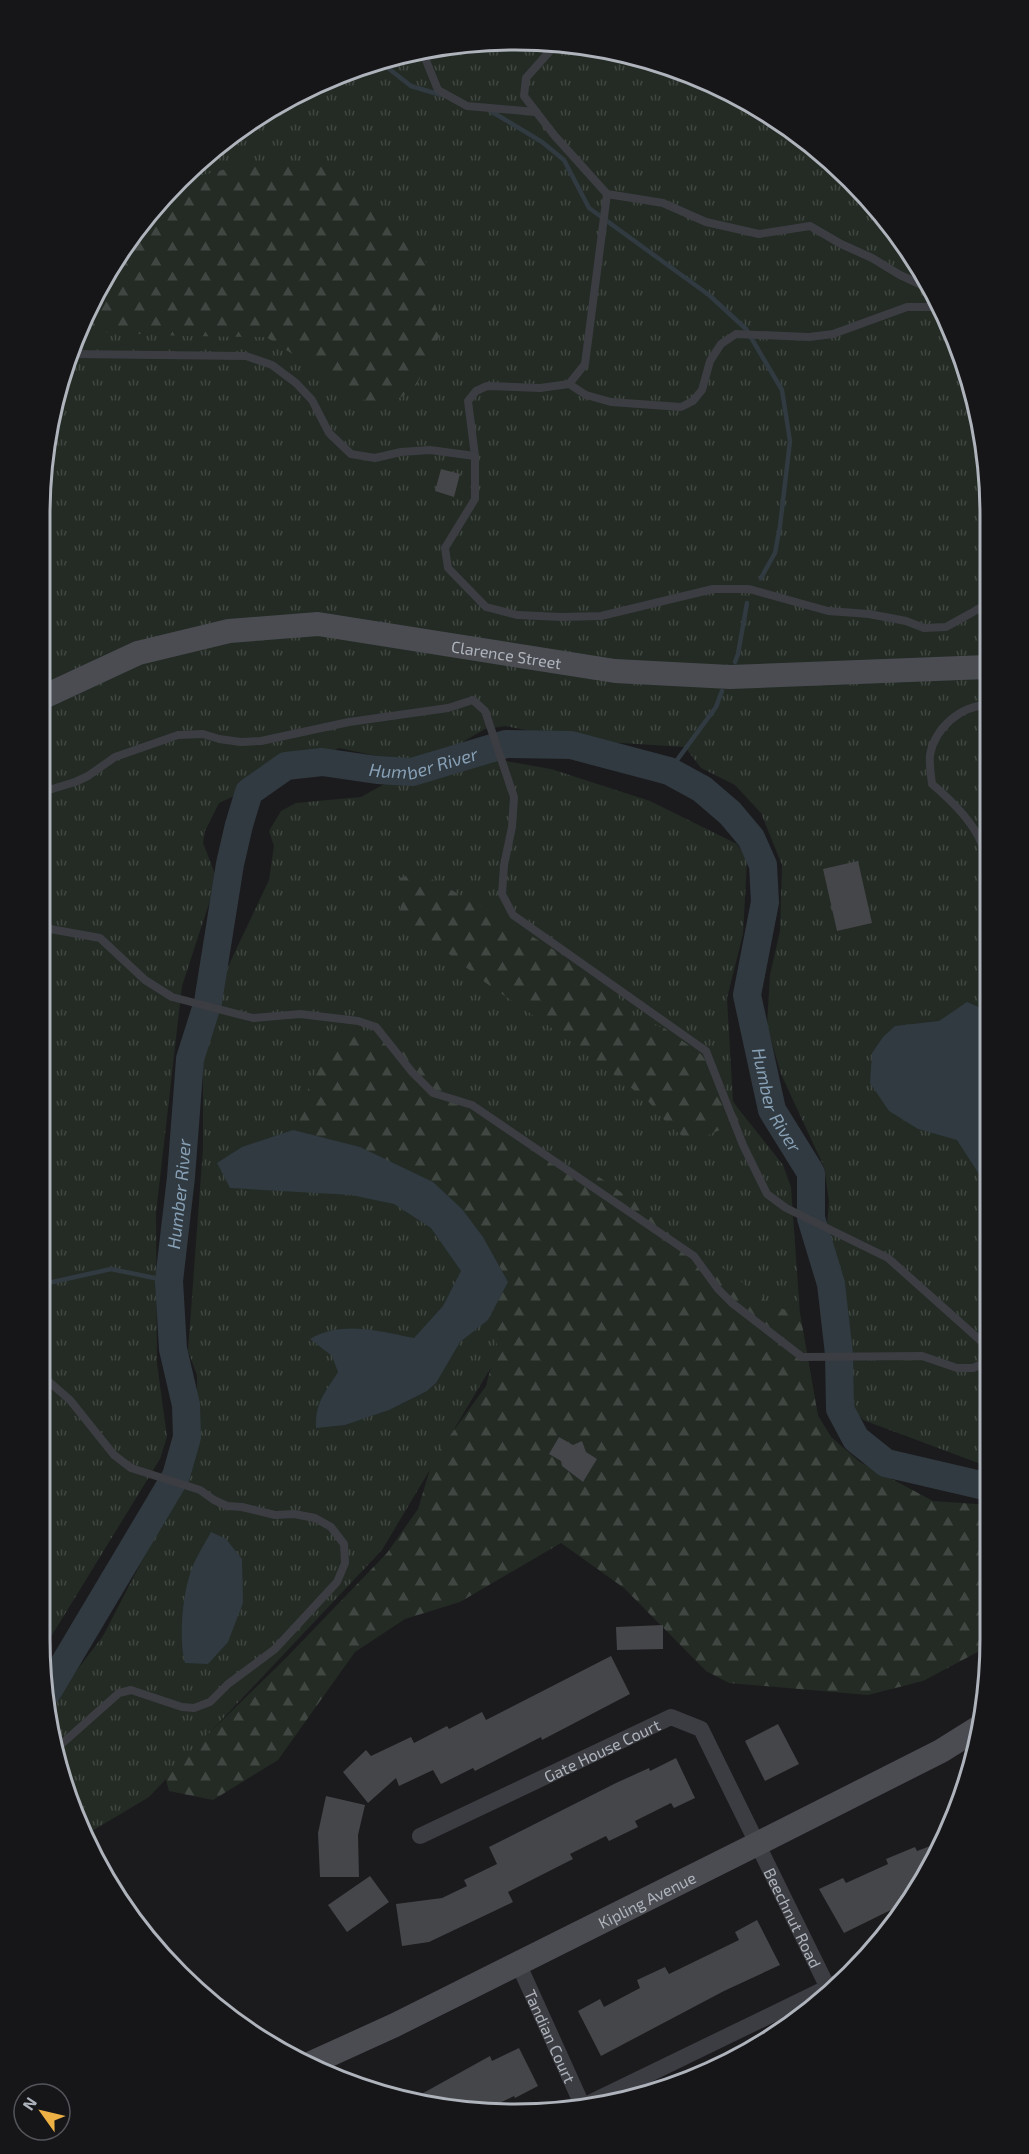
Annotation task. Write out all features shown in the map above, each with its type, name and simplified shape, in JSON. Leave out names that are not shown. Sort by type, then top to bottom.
[{"type":"street","name":"Clarence Street","points":[[50,694],[138,653],[229,631],[318,624],[615,671],[730,676],[980,667]]},
{"type":"street","name":"Gate House Court","points":[[420,1836],[671,1717],[701,1729],[756,1844]]},
{"type":"street","name":"Kipling Avenue","points":[[317,2060],[395,2025],[756,1844],[941,1751],[970,1733]]},
{"type":"street","name":"Beechnut Road","points":[[756,1844],[826,1984]]},
{"type":"street","name":"Tandian Court","points":[[518,1963],[577,2101]]},
{"type":"street","points":[[605,2096],[811,1997]]},
{"type":"lane","points":[[550,51],[526,78],[524,96],[607,194],[663,203],[706,222],[759,234],[810,226],[918,283]]},
{"type":"lane","points":[[425,58],[438,90],[467,106],[536,112]]},
{"type":"lane","points":[[569,384],[585,364],[607,194]]},
{"type":"lane","points":[[931,307],[907,306],[833,334],[809,337],[736,334],[721,344],[710,361],[702,390],[693,401],[681,408],[611,402],[586,395],[569,384],[540,388],[488,386],[476,392],[468,401],[475,456],[475,499],[445,549],[448,568],[486,606],[517,615],[601,616],[713,589],[749,589],[779,596],[811,608],[869,614],[906,621],[924,628],[946,627],[980,608]]},
{"type":"lane","points":[[78,354],[246,356],[272,365],[296,383],[312,400],[329,433],[351,454],[375,458],[401,452],[430,450],[475,456]]},
{"type":"lane","points":[[50,790],[88,776],[115,757],[178,735],[203,734],[241,742],[261,741],[349,722],[448,708],[473,700],[484,711],[514,796],[502,894],[513,915],[706,1051],[743,1145],[767,1194],[786,1208],[888,1258],[980,1336]]},
{"type":"lane","points":[[980,706],[961,711],[951,719],[938,737],[931,753],[930,765],[932,784],[962,813],[980,840]]},
{"type":"lane","points":[[50,929],[100,938],[145,980],[172,997],[253,1018],[300,1014],[358,1021],[376,1027],[412,1072],[433,1093],[472,1106],[694,1256],[718,1289],[732,1303],[802,1357],[922,1356],[957,1368],[973,1368],[980,1364]]},
{"type":"lane","points":[[50,1383],[70,1400],[114,1455],[130,1468],[200,1490],[227,1506],[275,1515],[294,1514],[315,1518],[331,1527],[344,1544],[345,1563],[337,1582],[275,1649],[228,1684],[210,1702],[194,1708],[182,1707],[131,1690],[119,1693],[61,1744]]},
{"type":"green space","points":[[484,50],[545,50],[575,53],[635,65],[664,74],[720,97],[773,128],[821,165],[864,208],[901,256],[932,309],[955,365],[971,424],[979,484],[980,514],[980,1464],[863,1420],[840,1393],[825,1250],[829,1201],[824,1167],[781,1074],[767,1026],[770,975],[780,931],[782,865],[761,813],[735,785],[701,768],[685,747],[572,740],[506,726],[485,729],[435,758],[391,759],[339,748],[219,803],[205,831],[203,843],[217,879],[182,986],[156,1213],[157,1363],[167,1437],[160,1459],[50,1638],[50,484],[58,424],[74,365],[97,309],[112,282],[128,256],[165,208],[208,165],[231,146],[256,128],[309,97],[394,65],[454,53]]},
{"type":"green space","points":[[258,161],[318,164],[399,222],[425,257],[441,332],[415,388],[380,410],[266,337],[87,332],[97,309],[128,256],[165,208],[196,177]]},
{"type":"green space","points":[[494,759],[551,769],[650,801],[737,844],[747,861],[743,934],[727,998],[733,1102],[783,1165],[791,1187],[800,1314],[818,1416],[831,1437],[527,1307],[382,1550],[149,1797],[91,1831],[65,1760],[53,1701],[103,1636],[175,1497],[197,1432],[197,1375],[188,1351],[203,1148],[203,1048],[225,973],[269,880],[274,846],[269,831],[281,811],[296,803],[361,797],[395,778],[432,777]]},
{"type":"green space","points":[[419,872],[512,924],[586,970],[612,989],[636,1020],[664,1028],[701,1054],[745,1119],[690,1143],[666,1122],[648,1101],[565,1037],[486,983],[407,921],[401,911],[400,878]]},
{"type":"green space","points":[[344,1033],[382,1033],[418,1052],[442,1079],[559,1162],[599,1177],[773,1306],[800,1314],[818,1416],[831,1437],[860,1462],[933,1501],[980,1504],[980,1651],[923,1681],[868,1695],[729,1683],[706,1671],[624,1588],[561,1543],[460,1602],[405,1619],[355,1652],[278,1760],[213,1800],[169,1791],[165,1776],[286,1658],[387,1553],[418,1509],[433,1459],[486,1386],[497,1344],[488,1320],[508,1282],[483,1237],[462,1209],[360,1147],[293,1130],[307,1091],[334,1043]]},
{"type":"shaded area","points":[[967,1002],[980,1008],[980,1176],[957,1140],[918,1129],[889,1111],[870,1083],[872,1053],[883,1037],[895,1026],[939,1021]]},
{"type":"shaded area","points":[[293,1130],[360,1147],[433,1182],[462,1209],[483,1237],[508,1282],[488,1320],[460,1342],[436,1383],[427,1391],[389,1410],[345,1425],[316,1428],[319,1404],[338,1372],[332,1356],[310,1339],[322,1333],[348,1328],[374,1330],[414,1338],[443,1306],[461,1271],[431,1228],[394,1204],[351,1195],[230,1188],[217,1163],[242,1147]]},
{"type":"shaded area","points":[[211,1532],[226,1539],[242,1559],[243,1603],[228,1642],[208,1664],[185,1663],[182,1619],[187,1584],[197,1558]]},
{"type":"building","points":[[441,469],[460,474],[454,497],[435,491]]},
{"type":"building","points":[[858,861],[872,923],[837,931],[823,869]]},
{"type":"building","points":[[559,1437],[573,1445],[582,1441],[586,1452],[597,1459],[583,1482],[562,1466],[561,1461],[549,1454]]},
{"type":"building","points":[[663,1625],[663,1649],[617,1650],[616,1627]]},
{"type":"building","points":[[611,1656],[630,1694],[542,1740],[541,1737],[475,1771],[473,1768],[441,1784],[433,1770],[399,1786],[396,1778],[368,1803],[343,1772],[366,1750],[371,1756],[411,1737],[414,1743],[482,1712],[486,1720]]},
{"type":"building","points":[[778,1724],[799,1764],[765,1781],[745,1741]]},
{"type":"building","points":[[676,1758],[695,1798],[674,1808],[671,1803],[635,1821],[638,1827],[609,1841],[606,1836],[570,1854],[573,1859],[508,1892],[513,1902],[429,1942],[402,1946],[396,1904],[442,1898],[467,1886],[464,1880],[497,1864],[489,1847],[616,1783],[649,1768],[650,1771]]},
{"type":"building","points":[[326,1796],[365,1805],[358,1835],[359,1877],[320,1877],[318,1833]]},
{"type":"building","points":[[932,1845],[893,1909],[844,1933],[819,1889],[843,1878],[846,1883],[888,1864],[886,1859],[915,1847],[917,1851]]},
{"type":"building","points":[[370,1876],[389,1902],[347,1932],[328,1905]]},
{"type":"building","points":[[757,1920],[780,1965],[724,1991],[601,2056],[578,2011],[600,1999],[604,2007],[640,1988],[637,1980],[665,1967],[669,1974],[739,1940],[735,1932]]},
{"type":"building","points":[[519,2048],[538,2086],[497,2104],[454,2101],[420,2095],[490,2056],[492,2061]]},
{"type":"waterway","points":[[387,67],[411,86],[441,95]]},
{"type":"waterway","points":[[489,110],[542,142],[564,160],[589,208],[709,295],[746,329],[782,390],[790,441],[775,553],[761,578]]},
{"type":"waterway","points":[[735,662],[747,603]]},
{"type":"waterway","points":[[669,771],[716,707],[722,691]]},
{"type":"waterway","name":"Humber River","points":[[52,1685],[176,1476],[187,1437],[186,1405],[173,1349],[169,1281],[181,1177],[190,1059],[208,1002],[230,864],[249,792],[286,766],[322,762],[377,770],[412,772],[506,744],[571,745],[669,771],[702,789],[730,813],[751,838],[763,865],[765,902],[747,995],[772,1110],[811,1173],[811,1218],[831,1284],[839,1354],[840,1409],[856,1439],[886,1463],[980,1485]]},
{"type":"waterway","points":[[50,1283],[111,1269],[169,1281]]}]
